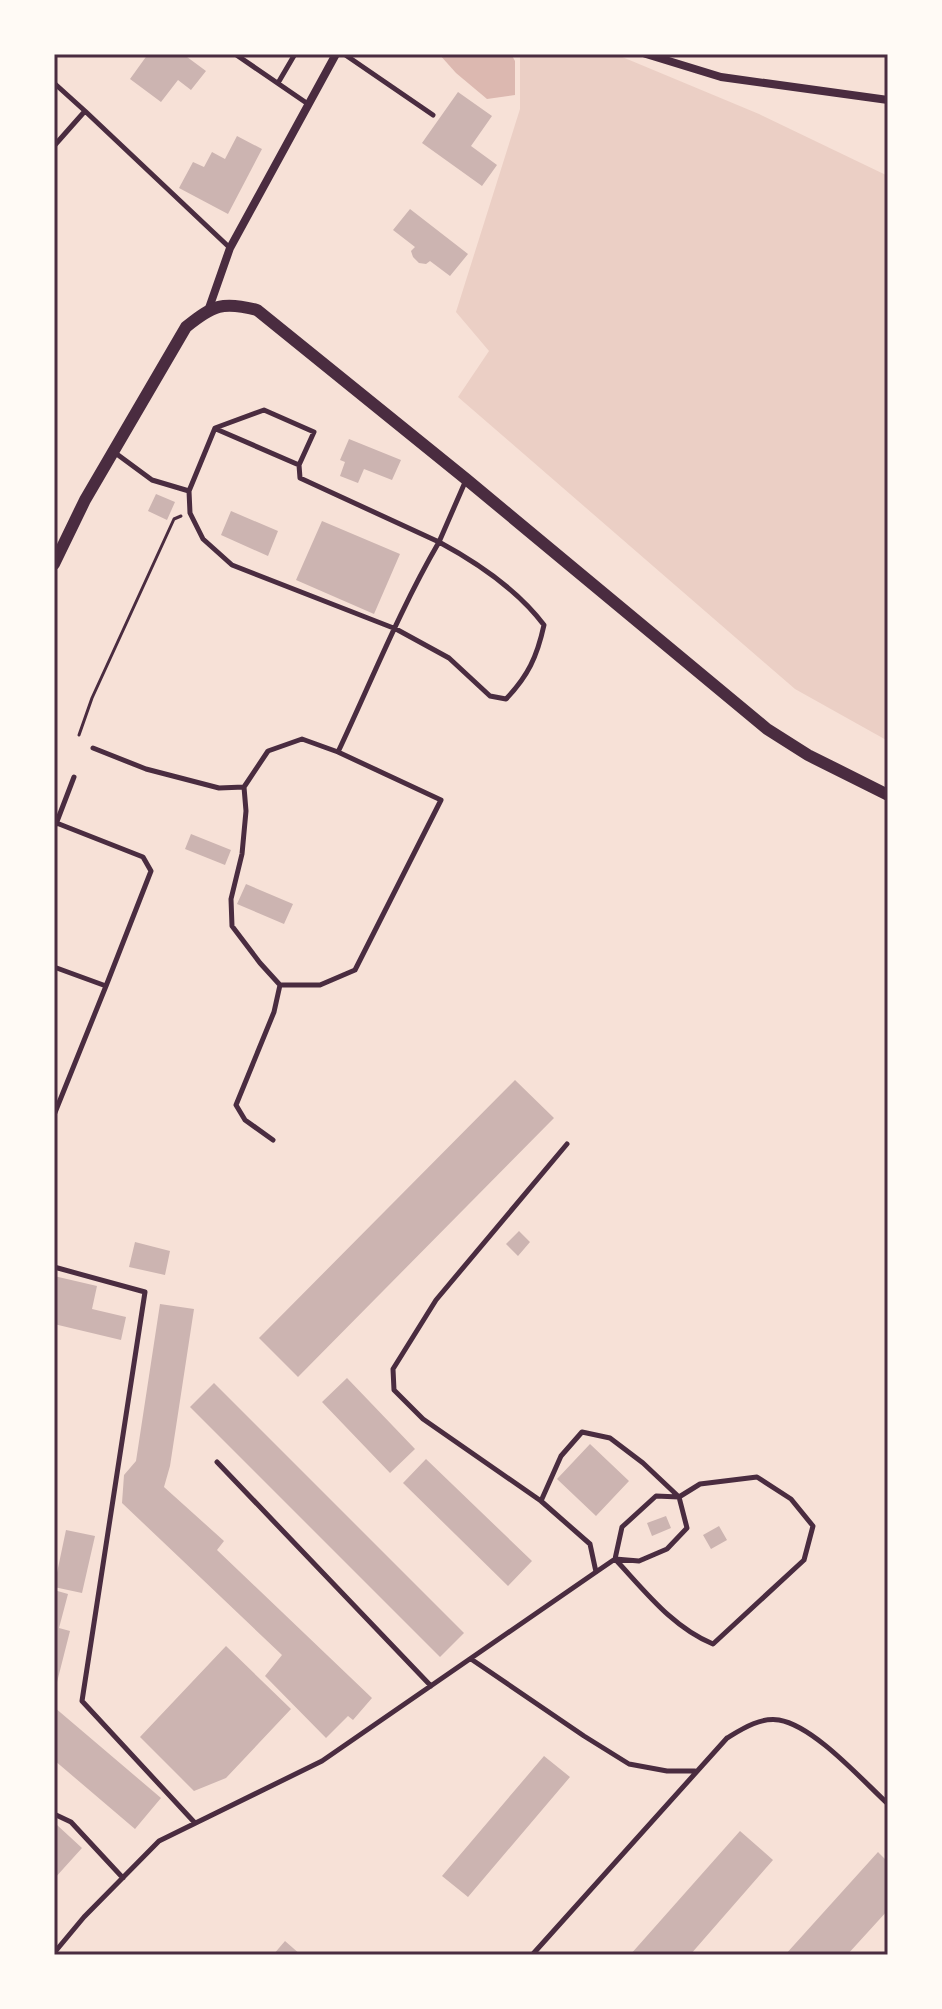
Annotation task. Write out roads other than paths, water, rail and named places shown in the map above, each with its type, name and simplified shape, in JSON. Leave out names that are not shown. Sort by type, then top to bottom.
[{"type":"street","points":[[209,308],[230,248],[336,54]]},
{"type":"street","points":[[646,54],[721,77],[888,100]]},
{"type":"street","points":[[54,564],[112,451],[186,327],[209,308],[233,304],[257,310],[767,729],[808,755],[888,795]]},
{"type":"lane","points":[[235,54],[308,104]]},
{"type":"lane","points":[[278,83],[295,54]]},
{"type":"lane","points":[[344,54],[433,115]]},
{"type":"lane","points":[[54,83],[230,248]]},
{"type":"lane","points":[[54,146],[85,111]]},
{"type":"lane","points":[[264,410],[314,432],[299,465],[300,478],[439,542],[482,568],[529,604],[544,625],[540,643],[524,680],[506,699],[490,696],[449,658],[396,629],[232,565],[203,539],[190,513],[189,491],[215,428],[264,410]]},
{"type":"lane","points":[[215,428],[299,465]]},
{"type":"lane","points":[[112,451],[152,480],[189,491]]},
{"type":"lane","points":[[338,752],[466,479]]},
{"type":"lane","points":[[302,739],[338,752],[441,800],[355,970],[320,985],[280,985],[232,926],[231,899],[242,854],[246,811],[244,787],[268,751],[302,739]]},
{"type":"lane","points":[[93,748],[146,769],[219,788],[244,787]]},
{"type":"lane","points":[[54,1115],[151,871],[143,857],[55,824],[74,777]]},
{"type":"lane","points":[[54,967],[106,986]]},
{"type":"lane","points":[[273,1140],[245,1120],[236,1105],[274,1012],[280,985]]},
{"type":"lane","points":[[567,1144],[436,1300],[393,1369],[394,1390],[423,1419],[541,1501],[590,1544],[596,1572]]},
{"type":"lane","points":[[54,1267],[145,1292],[82,1701],[195,1824]]},
{"type":"lane","points":[[54,1953],[84,1917],[159,1841],[322,1761],[615,1559],[639,1561],[667,1549],[687,1528],[679,1497],[643,1463],[610,1438],[582,1432],[561,1456],[541,1501]]},
{"type":"lane","points":[[217,1462],[431,1686]]},
{"type":"lane","points":[[757,1477],[791,1499],[813,1526],[804,1560],[713,1644],[691,1635],[615,1559],[622,1527],[656,1496],[679,1497],[700,1484],[757,1477]]},
{"type":"lane","points":[[471,1659],[629,1764],[667,1771],[696,1771]]},
{"type":"lane","points":[[532,1955],[727,1738],[751,1724],[778,1720],[809,1732],[888,1804]]},
{"type":"lane","points":[[54,1814],[71,1822],[123,1878]]}]
